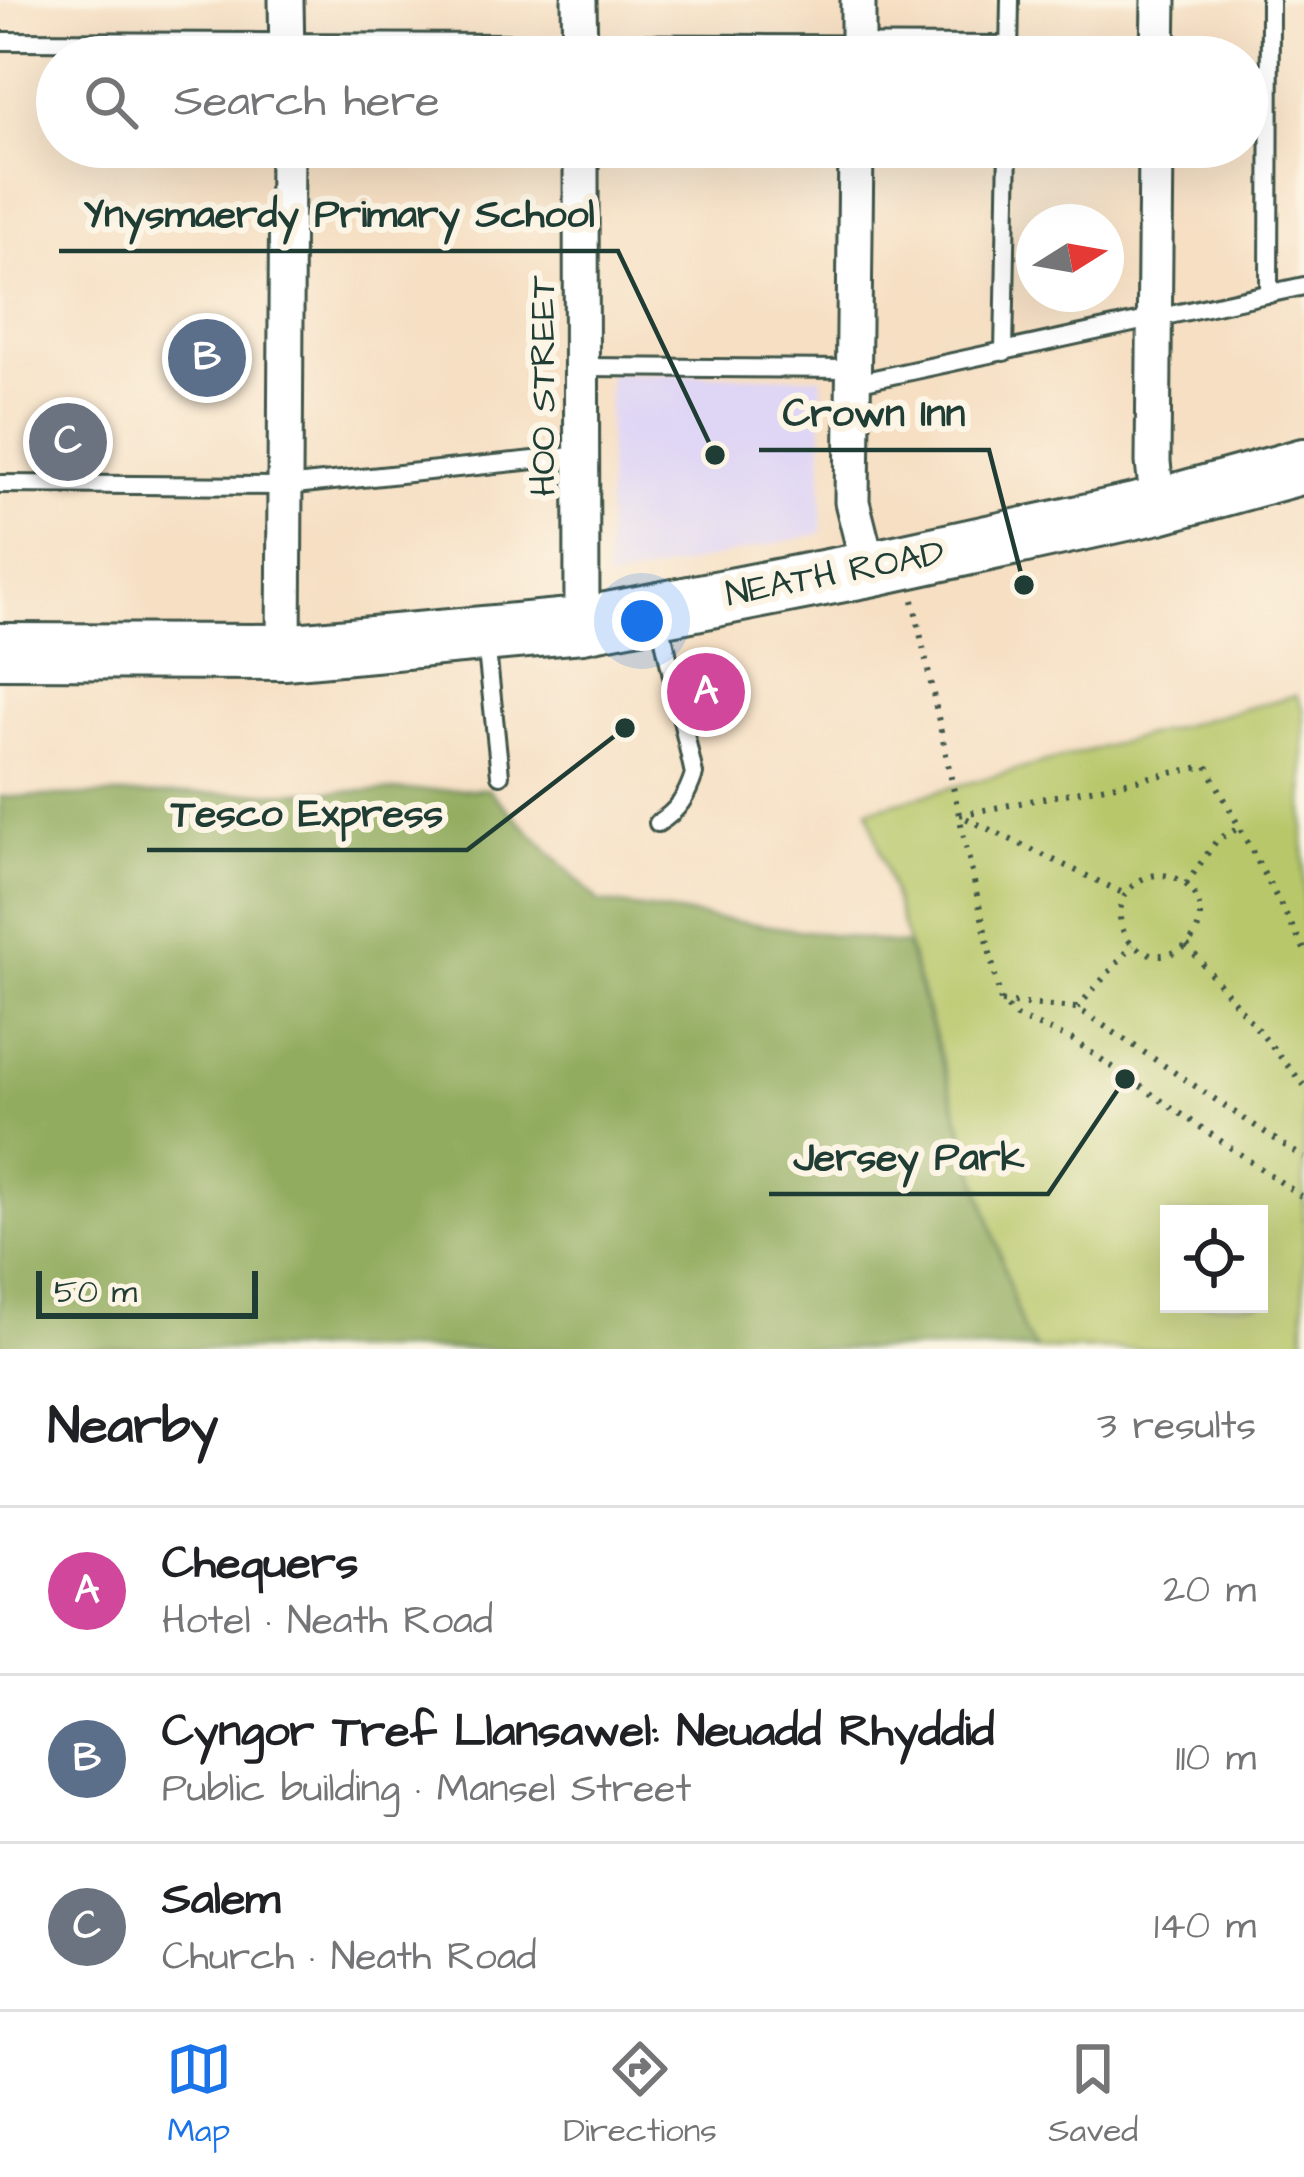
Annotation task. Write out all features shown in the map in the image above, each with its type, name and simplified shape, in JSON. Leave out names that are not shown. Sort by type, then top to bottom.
[{"type":"main road","name":"NEATH ROAD","points":[[0,651],[284,652],[582,625],[1158,506],[1304,466]]},
{"type":"street","points":[[286,0],[287,36]]},
{"type":"street","points":[[579,0],[579,36]]},
{"type":"street","points":[[858,0],[858,36]]},
{"type":"street","points":[[1158,36],[1159,0]]},
{"type":"street","points":[[284,652],[286,168]]},
{"type":"street","name":"HOO STREET","points":[[580,168],[582,625]]},
{"type":"street","points":[[856,168],[852,502],[887,565]]},
{"type":"street","points":[[1156,168],[1153,462],[1158,506]]},
{"type":"lane","points":[[1010,0],[1010,36]]},
{"type":"lane","points":[[1269,294],[1270,0]]},
{"type":"lane","points":[[0,41],[36,42]]},
{"type":"lane","points":[[1004,352],[1008,168]]},
{"type":"lane","points":[[583,367],[851,377],[1004,352],[1304,286]]},
{"type":"lane","points":[[0,484],[285,486],[582,455]]},
{"type":"lane","points":[[657,610],[694,774],[685,798],[672,815],[658,823]]},
{"type":"lane","points":[[485,634],[500,775]]},
{"type":"path","points":[[887,565],[939,725],[1001,1002],[1016,1017],[1072,1040],[1304,1198]]},
{"type":"path","points":[[959,815],[1207,766],[1304,949]]},
{"type":"path","points":[[959,815],[1126,894]]},
{"type":"path","points":[[1186,884],[1217,840],[1240,827]]},
{"type":"path","points":[[1160,874],[1186,884],[1200,907],[1201,921],[1187,945],[1164,956],[1151,955],[1133,945],[1120,919],[1126,894],[1147,877],[1160,874]]},
{"type":"path","points":[[1077,1008],[1133,945]]},
{"type":"path","points":[[1187,945],[1304,1085]]},
{"type":"path","points":[[1001,1002],[1077,1008],[1304,1158]]},
{"type":"shaded area","points":[[609,373],[822,377],[822,533],[606,582]]},
{"type":"green space","points":[[1296,695],[1304,710],[1304,1349],[1036,1349],[1023,1332],[868,810]]},
{"type":"green space","points":[[488,789],[599,902],[906,945],[1023,1331],[1036,1349],[0,1349],[0,797]]},
{"type":"place","name":"Cyngor Tref Llansawel: Neuadd Rhyddid","points":[[207,358]]},
{"type":"place","name":"Salem","points":[[68,442]]},
{"type":"place","name":"Ynysmaerdy Primary School","points":[[715,455]]},
{"type":"place","name":"Crown Inn","points":[[1024,585]]},
{"type":"place","name":"Chequers","points":[[706,692]]},
{"type":"place","name":"Tesco Express","points":[[625,728]]},
{"type":"place","name":"Jersey Park","points":[[1125,1079]]}]
